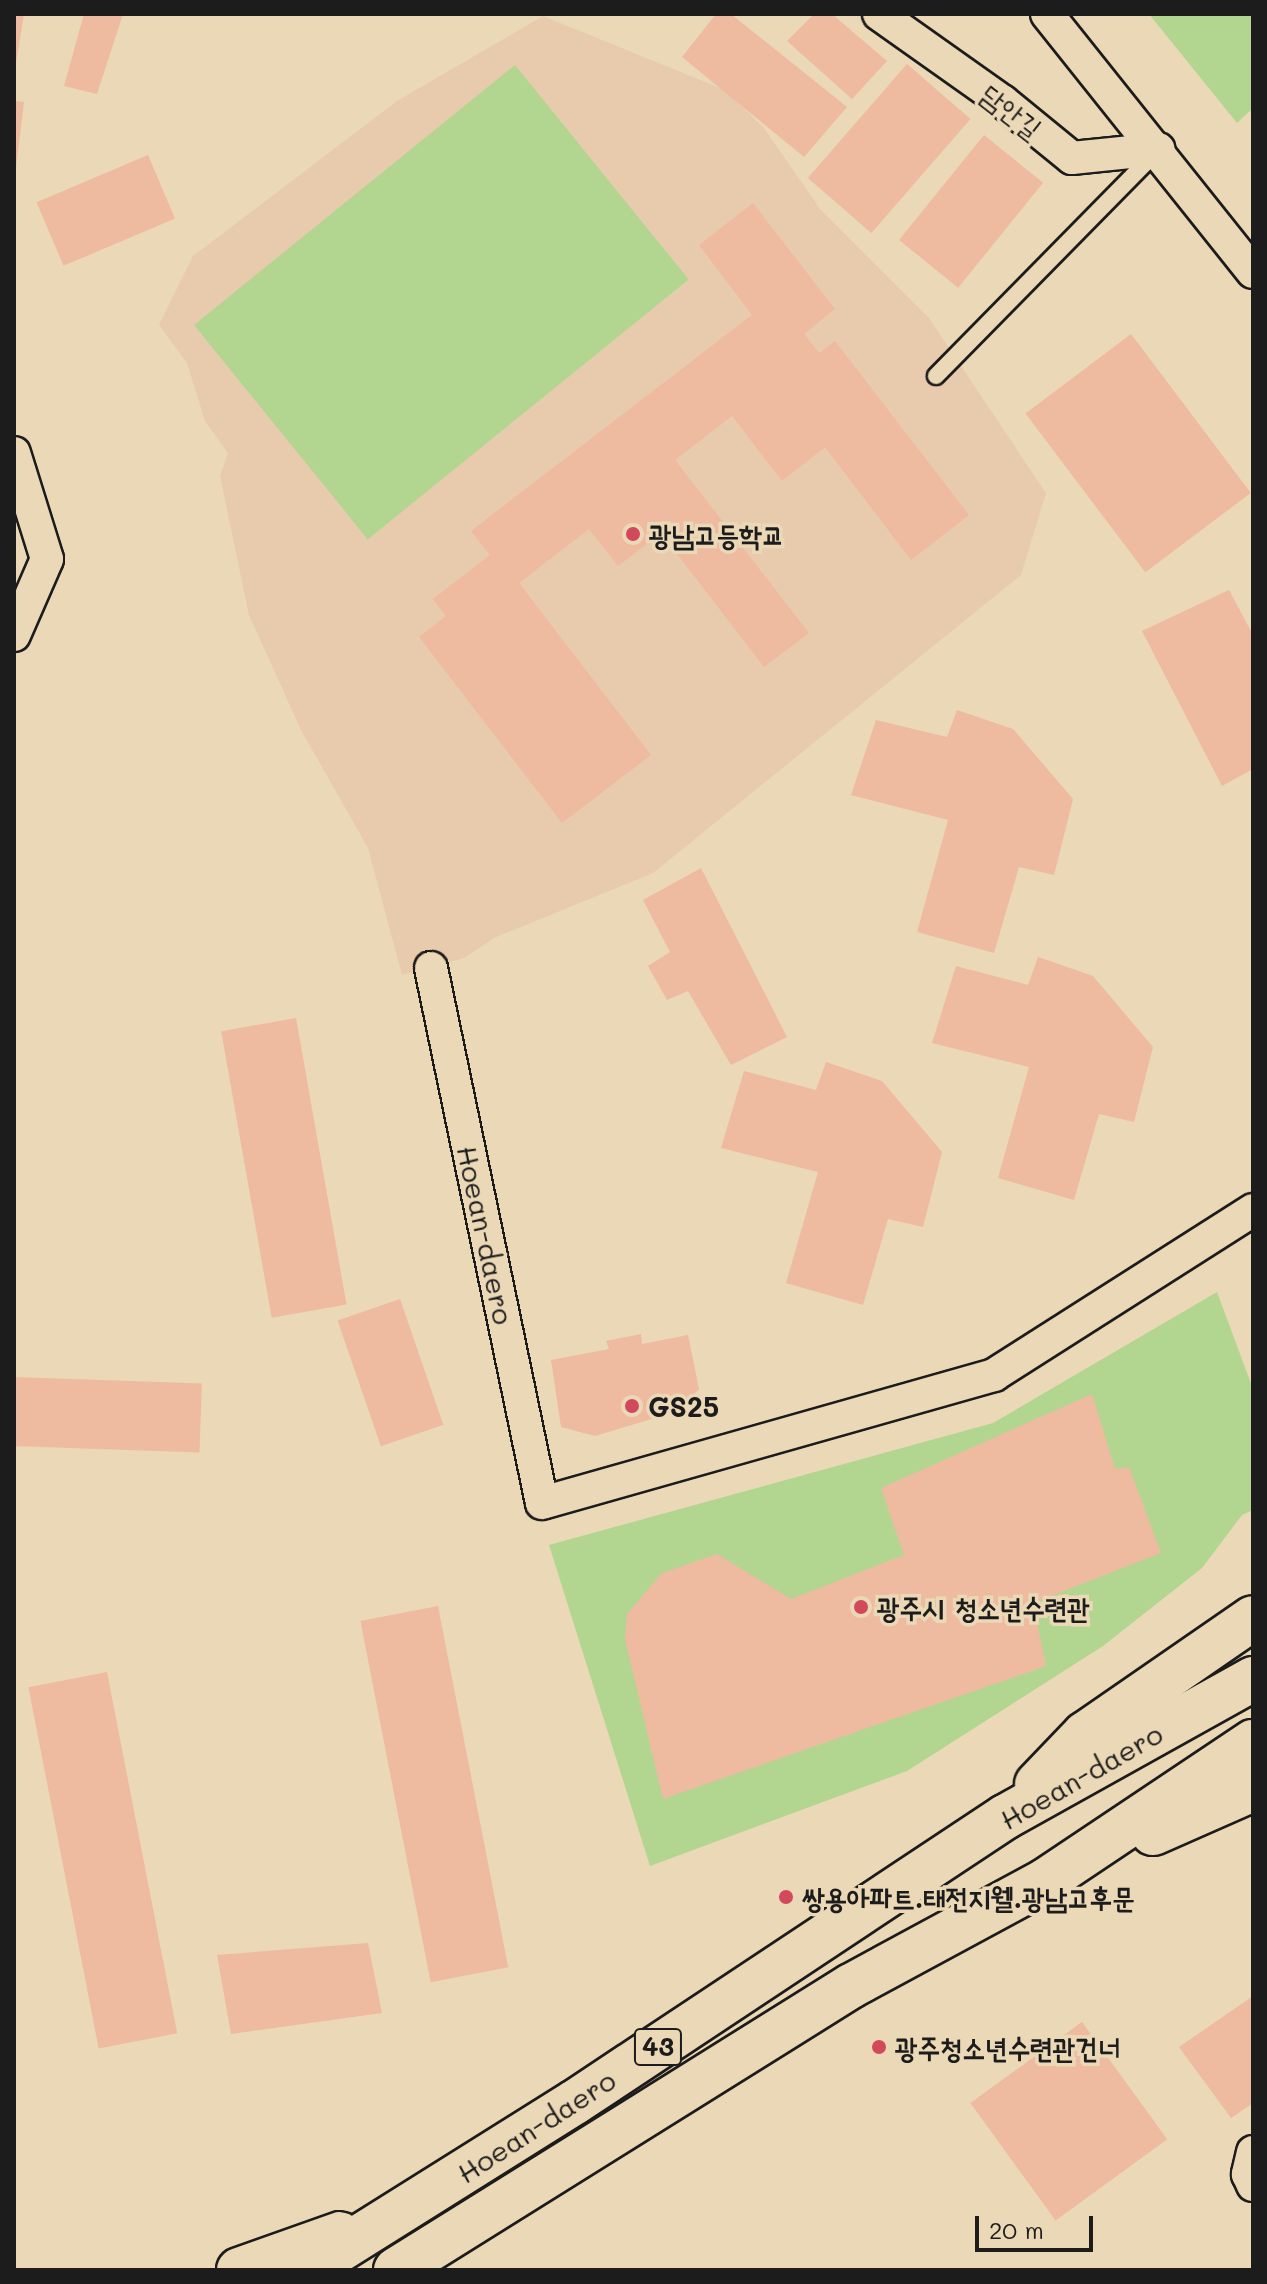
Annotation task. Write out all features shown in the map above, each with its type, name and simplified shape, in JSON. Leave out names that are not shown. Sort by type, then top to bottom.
[{"type":"highway","points":[[1005,1817],[1085,1734],[1253,1618]]},
{"type":"highway","name":"Hoean-daero","points":[[307,2270],[396,2216],[1005,1817],[1253,1679]]},
{"type":"highway","name":"Hoean-daero","points":[[396,2270],[851,1986],[1045,1881],[1253,1742]]},
{"type":"highway","points":[[1045,1881],[1253,1789]]},
{"type":"highway","points":[[239,2270],[396,2216]]},
{"type":"street","name":"담안길","points":[[879,14],[1002,101],[1072,158],[1159,149]]},
{"type":"street","points":[[1047,14],[1159,149],[1253,272]]},
{"type":"street","points":[[14,453],[47,559],[14,635]]},
{"type":"street","name":"Hoean-daero","points":[[431,968],[542,1503],[994,1375],[1253,1210]]},
{"type":"street","points":[[1253,2152],[1248,2174],[1253,2185]]},
{"type":"lane","points":[[936,376],[1159,149]]},
{"type":"shaded area","name":"광남고등학교","points":[[543,16],[725,90],[764,128],[820,209],[929,318],[1046,493],[1021,575],[653,873],[494,938],[464,958],[402,975],[368,848],[301,730],[249,615],[220,476],[228,453],[205,421],[187,363],[159,325],[193,256],[397,101]]},
{"type":"green space","points":[[1149,14],[1253,14],[1253,108],[1237,123]]},
{"type":"green space","points":[[515,65],[689,279],[368,539],[194,325]]},
{"type":"green space","name":"광주시 청소년수련관","points":[[1217,1292],[1253,1389],[1253,1510],[1242,1515],[1202,1568],[1103,1646],[907,1771],[650,1866],[549,1545],[993,1423]]},
{"type":"building","points":[[14,14],[24,14],[16,63],[14,62]]},
{"type":"building","points":[[84,14],[123,14],[97,94],[64,86]]},
{"type":"building","points":[[716,14],[731,14],[847,107],[804,157],[682,57]]},
{"type":"building","points":[[814,14],[832,14],[887,61],[852,99],[787,41]]},
{"type":"building","points":[[907,64],[970,119],[871,233],[808,178]]},
{"type":"building","points":[[14,101],[24,102],[16,168],[14,168]]},
{"type":"building","points":[[984,135],[1043,183],[958,288],[899,240]]},
{"type":"building","points":[[148,155],[175,219],[64,266],[37,202]]},
{"type":"building","points":[[753,203],[835,309],[804,334],[819,353],[835,341],[969,515],[911,560],[825,447],[782,481],[732,416],[675,460],[809,633],[764,667],[661,533],[618,566],[589,529],[519,583],[651,755],[562,823],[419,637],[446,616],[433,599],[490,555],[471,531],[752,315],[699,245]]},
{"type":"building","points":[[1131,334],[1251,493],[1145,572],[1026,413]]},
{"type":"building","points":[[1229,590],[1253,635],[1253,769],[1222,786],[1142,631]]},
{"type":"building","points":[[957,710],[1013,729],[1073,799],[1054,875],[1019,867],[994,953],[917,932],[948,820],[851,795],[876,720],[947,737]]},
{"type":"building","points":[[701,868],[787,1037],[731,1065],[688,991],[667,1000],[648,966],[670,952],[643,900]]},
{"type":"building","points":[[1038,957],[1093,976],[1153,1047],[1134,1122],[1099,1114],[1074,1200],[998,1178],[1029,1067],[932,1043],[956,966],[1028,985]]},
{"type":"building","points":[[296,1018],[347,1305],[272,1318],[221,1031]]},
{"type":"building","points":[[826,1062],[882,1081],[942,1152],[923,1227],[888,1219],[863,1305],[786,1283],[818,1172],[721,1148],[744,1071],[816,1090]]},
{"type":"building","points":[[400,1299],[443,1425],[381,1446],[338,1320]]},
{"type":"building","points":[[641,1334],[642,1344],[688,1335],[699,1389],[678,1411],[595,1436],[561,1427],[551,1360],[609,1349],[606,1341]]},
{"type":"building","points":[[14,1377],[202,1384],[199,1453],[14,1446]]},
{"type":"building","points":[[1092,1394],[1115,1469],[1129,1467],[1161,1553],[1033,1603],[1046,1666],[663,1799],[625,1639],[627,1614],[662,1573],[717,1554],[791,1599],[904,1555],[881,1488]]},
{"type":"building","points":[[438,1606],[508,1967],[431,1982],[360,1621]]},
{"type":"building","points":[[107,1672],[177,2033],[99,2049],[28,1687]]},
{"type":"building","points":[[368,1943],[382,2013],[231,2034],[217,1955]]},
{"type":"building","points":[[1253,1996],[1253,2103],[1231,2118],[1179,2047]]},
{"type":"building","points":[[1082,2022],[1167,2139],[1056,2220],[970,2103]]},
{"type":"place","name":"광남고등학교","points":[[633,534]]},
{"type":"place","name":"GS25","points":[[632,1406]]},
{"type":"place","name":"광주시 청소년수련관","points":[[861,1607]]},
{"type":"place","name":"쌍용아파트.태전지웰.광남고후문","points":[[786,1897]]},
{"type":"place","name":"광주청소년수련관건너","points":[[879,2047]]}]
